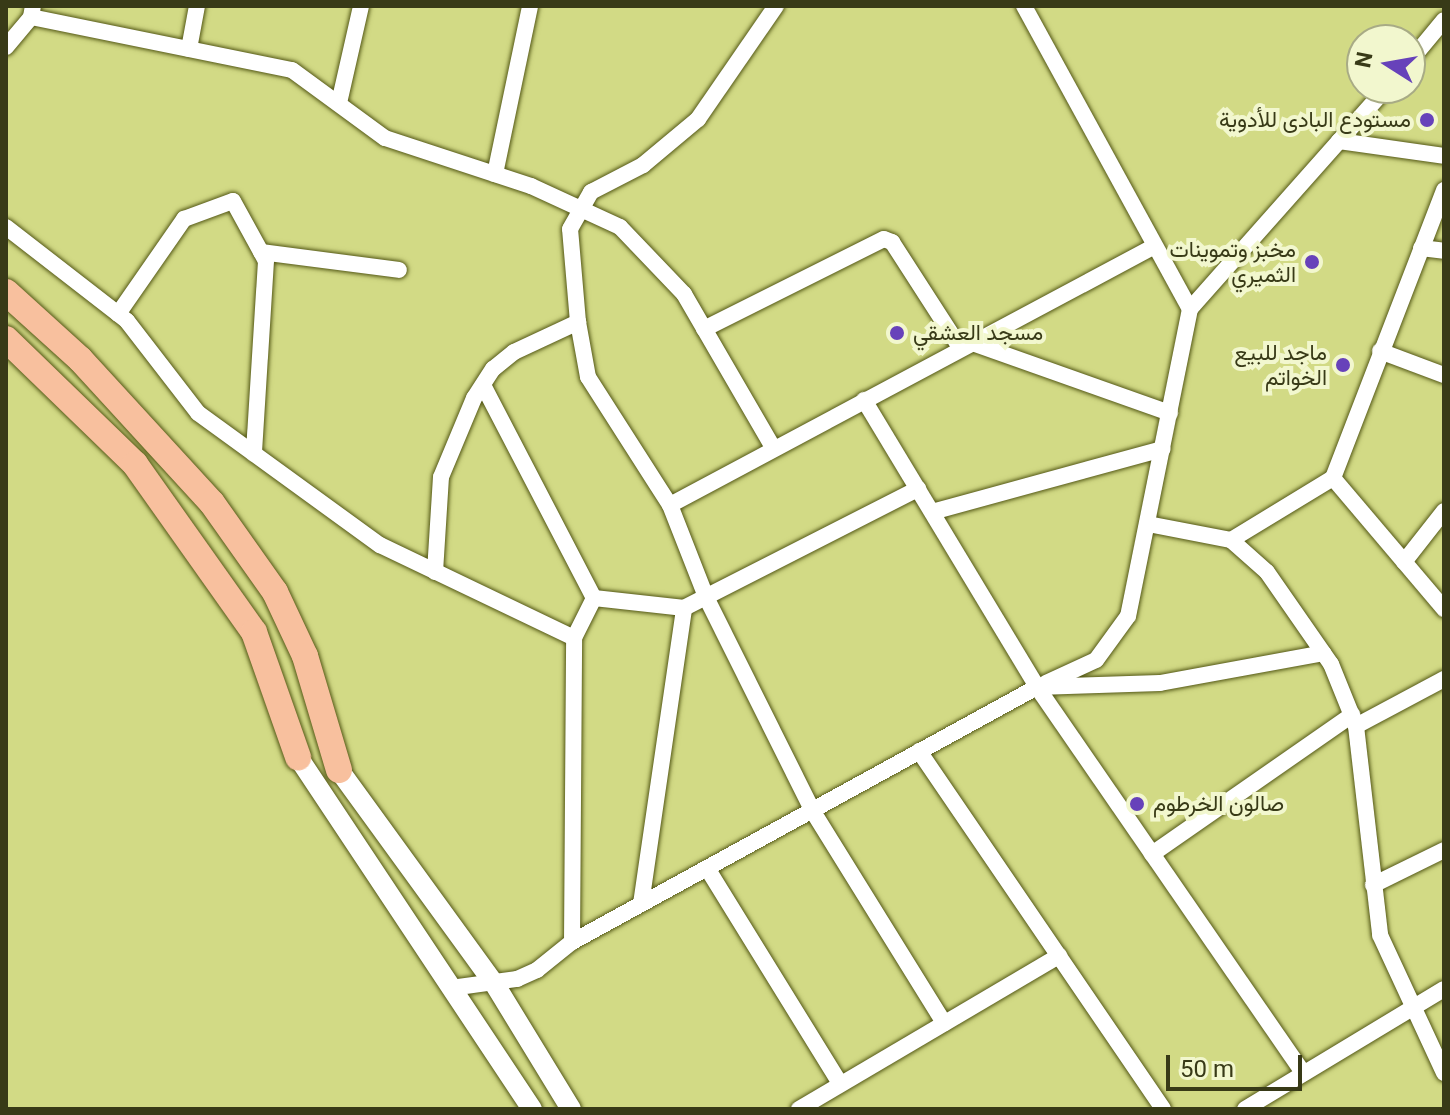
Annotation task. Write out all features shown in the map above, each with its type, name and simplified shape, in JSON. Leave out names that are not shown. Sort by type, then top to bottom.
[{"type":"highway","points":[[6,292],[80,359],[212,503],[266,579],[305,656],[339,770]]},
{"type":"highway","points":[[6,339],[135,464],[245,619],[288,715],[298,757]]},
{"type":"street","points":[[189,49],[197,6]]},
{"type":"street","points":[[339,103],[361,6]]},
{"type":"street","points":[[495,174],[530,6]]},
{"type":"street","points":[[776,6],[698,119],[643,165],[591,192],[570,229],[578,322],[588,377],[670,505],[706,597],[812,810],[944,1023]]},
{"type":"street","points":[[1024,6],[1153,247],[1190,309]]},
{"type":"street","points":[[6,47],[32,12],[292,70],[385,138],[495,174],[620,227],[684,294],[774,449]]},
{"type":"street","points":[[1426,42],[1444,20]]},
{"type":"street","points":[[451,988],[494,983],[537,970],[572,942],[1037,687],[1096,660],[1128,616],[1190,309],[1372,104]]},
{"type":"street","points":[[1339,141],[1444,156]]},
{"type":"street","points":[[1231,540],[1333,478],[1444,190]]},
{"type":"street","points":[[118,314],[184,219],[233,201],[266,261],[254,454]]},
{"type":"street","points":[[6,227],[118,314],[198,413],[254,454],[380,545],[574,638]]},
{"type":"street","points":[[704,329],[884,239],[892,242],[966,346],[1170,413]]},
{"type":"street","points":[[670,505],[1153,247]]},
{"type":"street","points":[[1421,248],[1444,251]]},
{"type":"street","points":[[261,252],[399,270]]},
{"type":"street","points":[[435,572],[441,477],[483,385],[514,352],[578,322]]},
{"type":"street","points":[[1380,351],[1444,375]]},
{"type":"street","points":[[483,385],[594,598]]},
{"type":"street","points":[[864,400],[1037,687],[1303,1073]]},
{"type":"street","points":[[932,512],[1163,449]]},
{"type":"street","points":[[1333,478],[1444,609]]},
{"type":"street","points":[[594,598],[684,608],[918,489]]},
{"type":"street","points":[[1404,562],[1444,511]]},
{"type":"street","points":[[1148,524],[1231,540],[1267,572],[1323,653],[1354,721],[1380,935],[1410,1007],[1444,1073]]},
{"type":"street","points":[[572,942],[574,638],[594,598]]},
{"type":"street","points":[[641,904],[684,608]]},
{"type":"street","points":[[1037,687],[1160,683],[1323,653]]},
{"type":"street","points":[[1152,854],[1354,721],[1444,679]]},
{"type":"street","points":[[919,751],[1163,1109]]},
{"type":"street","points":[[298,757],[532,1109]]},
{"type":"street","points":[[339,770],[494,983],[571,1109]]},
{"type":"street","points":[[1373,885],[1444,850]]},
{"type":"street","points":[[707,868],[840,1083]]},
{"type":"street","points":[[799,1109],[1059,956]]},
{"type":"street","points":[[1245,1109],[1444,989]]},
{"type":"place","name":"مستودع البادى للأدوية","points":[[1427,120]]},
{"type":"place","name":"مخبز وتموينات الثميري","points":[[1312,262]]},
{"type":"place","name":"مسجد العشقي","points":[[897,333]]},
{"type":"place","name":"ماجد للبيع الخواتم","points":[[1343,365]]},
{"type":"place","name":"صالون الخرطوم","points":[[1137,804]]}]
